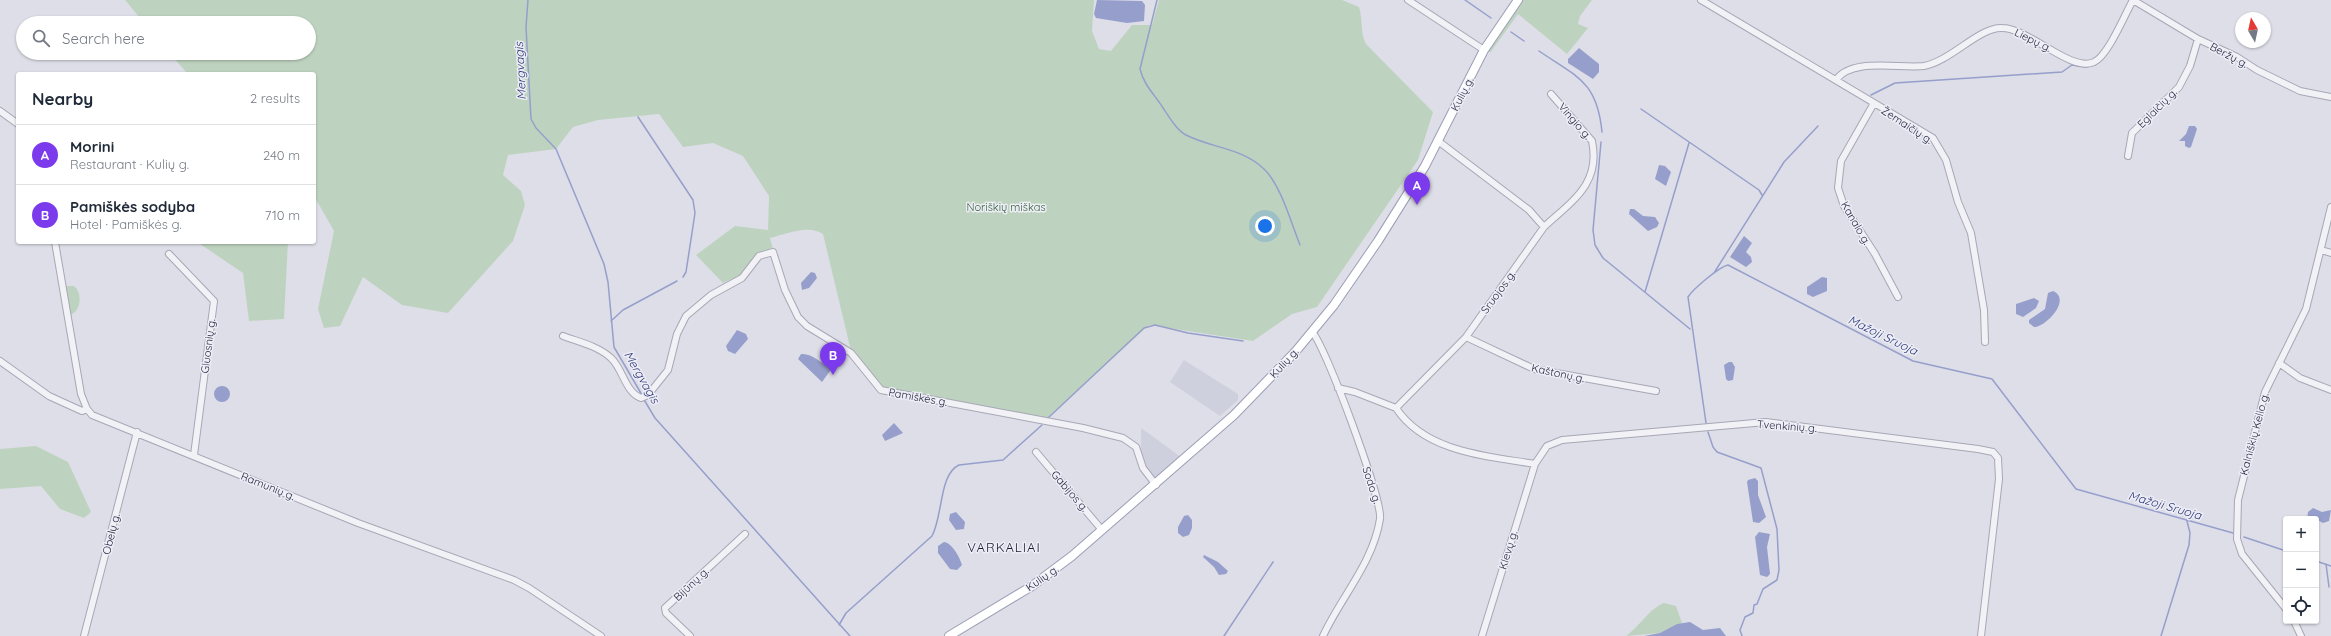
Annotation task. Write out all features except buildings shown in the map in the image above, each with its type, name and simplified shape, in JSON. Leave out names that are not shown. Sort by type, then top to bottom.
[{"type":"main road","name":"Kulių g.","points":[[949,636],[1032,586],[1156,485],[1234,415],[1312,332],[1378,241],[1438,141],[1484,50],[1518,0]]},
{"type":"street","points":[[1408,0],[1484,50]]},
{"type":"street","name":"Žemaičių g.","points":[[1700,0],[1933,138],[1942,152],[1958,202],[1971,233],[1984,310],[1985,342]]},
{"type":"street","name":"Liepų g.","points":[[1836,80],[1846,72],[1858,67],[1924,66],[1942,60],[1990,30],[2002,28],[2016,30],[2076,62],[2088,64],[2102,56],[2133,0]]},
{"type":"street","name":"Beržų g.","points":[[2133,0],[2198,39],[2300,91],[2331,97]]},
{"type":"street","name":"Eglaičių g.","points":[[2128,156],[2132,133],[2167,101],[2179,87],[2190,66],[2198,39]]},
{"type":"street","name":"Vingio g.","points":[[1544,226],[1585,187],[1591,178],[1594,150],[1592,141],[1551,94]]},
{"type":"street","name":"Kanalo g.","points":[[1874,104],[1841,161],[1838,188],[1844,206],[1875,254],[1898,297]]},
{"type":"street","points":[[0,111],[16,123]]},
{"type":"street","points":[[1438,141],[1529,210],[1544,226]]},
{"type":"street","name":"Kalniškių Kelio g.","points":[[2283,605],[2242,554],[2237,531],[2238,500],[2244,471],[2253,445],[2265,392],[2306,309],[2331,207]]},
{"type":"street","name":"Sruojos g.","points":[[1396,408],[1466,337],[1544,226]]},
{"type":"street","points":[[0,361],[49,396],[82,411],[87,409],[81,394],[55,244]]},
{"type":"street","points":[[2321,250],[2331,252]]},
{"type":"street","name":"Pamiškės g.","points":[[563,336],[583,342],[612,359],[633,392],[641,398],[648,395],[668,370],[677,334],[686,316],[711,295],[742,278],[759,256],[772,252],[785,290],[798,317],[807,326],[851,353],[881,390],[1083,428],[1123,438],[1136,447],[1143,468],[1156,485]]},
{"type":"street","name":"Gluosnių g.","points":[[169,254],[214,301],[194,455]]},
{"type":"street","name":"Sodo g.","points":[[1312,332],[1318,339],[1338,388],[1372,483],[1379,506],[1380,518],[1364,563],[1323,636]]},
{"type":"street","name":"Kaštonų g.","points":[[1466,337],[1534,369],[1656,392]]},
{"type":"street","points":[[2279,364],[2300,378],[2331,390]]},
{"type":"street","points":[[1338,388],[1355,392],[1396,408],[1408,424],[1448,448],[1535,464]]},
{"type":"street","name":"Ramunių g.","points":[[87,409],[99,419],[137,432],[358,523],[514,580],[529,588],[602,636]]},
{"type":"street","name":"Tvenkinių g.","points":[[1535,464],[1547,446],[1562,440],[1766,422],[1993,452],[1998,458],[1999,479],[1981,636]]},
{"type":"street","name":"Obelų g.","points":[[84,636],[137,432]]},
{"type":"street","name":"Gabijos g.","points":[[1036,452],[1102,530]]},
{"type":"street","name":"Klevų g.","points":[[1482,636],[1535,464]]},
{"type":"street","name":"Bijūnų g.","points":[[690,636],[666,613],[665,608],[745,534]]},
{"type":"street","points":[[2295,624],[2301,636]]},
{"type":"shaded area","points":[[1184,360],[1238,394],[1238,400],[1220,416],[1170,382]]},
{"type":"shaded area","points":[[1141,428],[1181,457],[1156,479],[1147,471],[1141,456]]},
{"type":"green space","name":"Noriškių miškas","points":[[125,0],[1094,0],[1092,31],[1099,49],[1111,51],[1132,25],[1152,25],[1159,0],[1342,0],[1359,7],[1363,35],[1366,44],[1433,112],[1418,160],[1317,307],[1292,314],[1253,341],[1149,325],[1046,419],[880,387],[851,351],[823,234],[817,231],[797,231],[770,238],[773,249],[756,255],[743,273],[723,283],[696,255],[735,226],[768,230],[769,196],[743,156],[713,143],[683,147],[659,114],[598,120],[573,127],[556,149],[508,155],[503,175],[521,191],[525,205],[513,241],[448,313],[402,305],[363,277],[340,326],[324,328],[318,309],[334,231],[316,200],[316,72],[186,72],[175,60],[316,60],[316,16],[138,16]]},
{"type":"green space","points":[[1522,0],[1592,0],[1580,16],[1578,24],[1588,28],[1567,54],[1518,14],[1490,53],[1488,50]]},
{"type":"green space","points":[[200,244],[288,244],[284,319],[249,321],[243,273]]},
{"type":"green space","points":[[65,286],[74,286],[80,297],[77,310],[70,315]]},
{"type":"green space","points":[[36,446],[68,462],[91,512],[84,518],[60,509],[41,486],[0,489],[0,449]]},
{"type":"green space","points":[[1664,603],[1676,606],[1682,623],[1660,633],[1626,636],[1649,613]]},
{"type":"water","points":[[1097,0],[1142,1],[1145,5],[1144,21],[1127,23],[1096,18],[1094,14]]},
{"type":"water","points":[[1579,48],[1599,64],[1599,72],[1593,79],[1568,63],[1568,59]]},
{"type":"water","points":[[2189,126],[2195,126],[2197,129],[2191,147],[2189,148],[2185,146],[2185,141],[2179,141],[2186,134]]},
{"type":"water","points":[[1659,165],[1665,166],[1671,172],[1666,186],[1655,179]]},
{"type":"water","points":[[1630,209],[1634,209],[1643,216],[1655,217],[1659,223],[1657,227],[1648,231],[1629,214]]},
{"type":"water","points":[[1744,236],[1752,243],[1746,252],[1751,257],[1752,262],[1746,267],[1730,257]]},
{"type":"water","points":[[811,272],[815,273],[817,278],[809,288],[802,290],[801,283]]},
{"type":"water","points":[[1822,277],[1827,278],[1827,291],[1813,297],[1807,294],[1807,287]]},
{"type":"water","points":[[2053,291],[2058,295],[2060,300],[2059,306],[2050,318],[2039,326],[2034,327],[2029,323],[2029,320],[2045,309],[2048,293]]},
{"type":"water","points":[[2034,298],[2039,301],[2036,308],[2023,317],[2016,314],[2016,304]]},
{"type":"water","points":[[737,330],[746,334],[748,339],[735,354],[728,351],[726,346]]},
{"type":"water","points":[[801,354],[809,355],[830,368],[830,371],[822,382],[798,359]]},
{"type":"water","points":[[1732,362],[1735,367],[1733,380],[1728,381],[1726,379],[1724,365]]},
{"type":"water","points":[[222,386],[229,391],[230,394],[225,401],[222,402],[215,397],[214,394],[219,387]]},
{"type":"water","points":[[894,423],[903,433],[885,441],[882,435]]},
{"type":"water","points":[[1755,478],[1758,481],[1758,495],[1766,517],[1759,523],[1753,522],[1747,482],[1748,480]]},
{"type":"water","points":[[2313,508],[2322,512],[2331,510],[2329,521],[2323,523],[2319,521],[2319,516],[2307,516],[2308,512]]},
{"type":"water","points":[[956,512],[965,522],[964,529],[956,530],[949,520],[950,514]]},
{"type":"water","points":[[1188,515],[1192,520],[1192,528],[1189,535],[1183,537],[1178,533],[1178,527],[1184,516]]},
{"type":"water","points":[[1759,532],[1770,534],[1767,547],[1770,574],[1767,577],[1760,575],[1755,537]]},
{"type":"water","points":[[944,542],[949,544],[955,550],[959,558],[962,565],[957,570],[950,569],[938,553],[938,546]]},
{"type":"water","points":[[1204,555],[1218,562],[1228,571],[1226,574],[1219,575],[1214,567],[1203,557]]},
{"type":"water","points":[[1690,622],[1703,630],[1720,628],[1726,636],[1644,636],[1660,633],[1677,624]]},
{"type":"waterway","name":"Mergvagis","points":[[528,0],[526,27],[531,119],[536,128],[556,149],[604,264],[608,282],[614,347],[642,395]]},
{"type":"waterway","points":[[1157,0],[1140,69],[1145,82],[1171,120],[1178,129],[1186,135],[1237,152],[1256,162],[1264,169],[1276,185],[1300,245]]},
{"type":"waterway","points":[[1465,0],[1491,18]]},
{"type":"waterway","points":[[1511,32],[1524,41]]},
{"type":"waterway","points":[[1539,51],[1564,67],[1583,82],[1595,101],[1602,132]]},
{"type":"waterway","points":[[1871,95],[1895,83],[2062,72],[2072,65],[2086,67],[2095,65]]},
{"type":"waterway","points":[[1641,109],[1759,190],[1762,195]]},
{"type":"waterway","points":[[638,117],[693,200],[695,213],[686,272],[683,277]]},
{"type":"waterway","points":[[1714,273],[1784,162],[1818,126]]},
{"type":"waterway","points":[[1601,142],[1593,230],[1595,245],[1603,258],[1690,329]]},
{"type":"waterway","points":[[1645,292],[1689,143]]},
{"type":"waterway","name":"Mažoji Sruoja","points":[[1706,423],[1688,297],[1706,279],[1728,265],[1913,361],[1992,379],[2076,489],[2233,533]]},
{"type":"waterway","points":[[611,321],[623,310],[677,281]]},
{"type":"waterway","points":[[1048,418],[1144,328],[1155,325],[1188,333],[1243,341]]},
{"type":"waterway","name":"Mergvagis","points":[[643,398],[655,418],[850,636]]},
{"type":"waterway","points":[[839,625],[846,613],[932,536],[938,518],[945,486],[948,477],[953,470],[959,465],[1003,460],[1042,425]]},
{"type":"waterway","name":"Mažoji Sruoja","points":[[1708,432],[1713,447],[1717,452],[1761,468],[1777,529],[1779,570],[1777,580],[1763,589],[1757,604],[1754,605],[1753,613],[1745,617],[1740,630],[1742,636]]},
{"type":"waterway","points":[[2161,636],[2189,545],[2190,533],[2187,521]]},
{"type":"waterway","name":"Mažoji Sruoja","points":[[2244,537],[2283,550]]},
{"type":"waterway","points":[[1224,636],[1273,562]]},
{"type":"waterway","name":"Mažoji Sruoja","points":[[2319,562],[2331,566]]},
{"type":"waterway","points":[[2326,564],[2329,587]]},
{"type":"place","name":"Morini","points":[[1417,205]]},
{"type":"place","name":"Pamiškės sodyba","points":[[833,375]]},
{"type":"district","name":"VARKALIAI","points":[[1004,547]]}]
